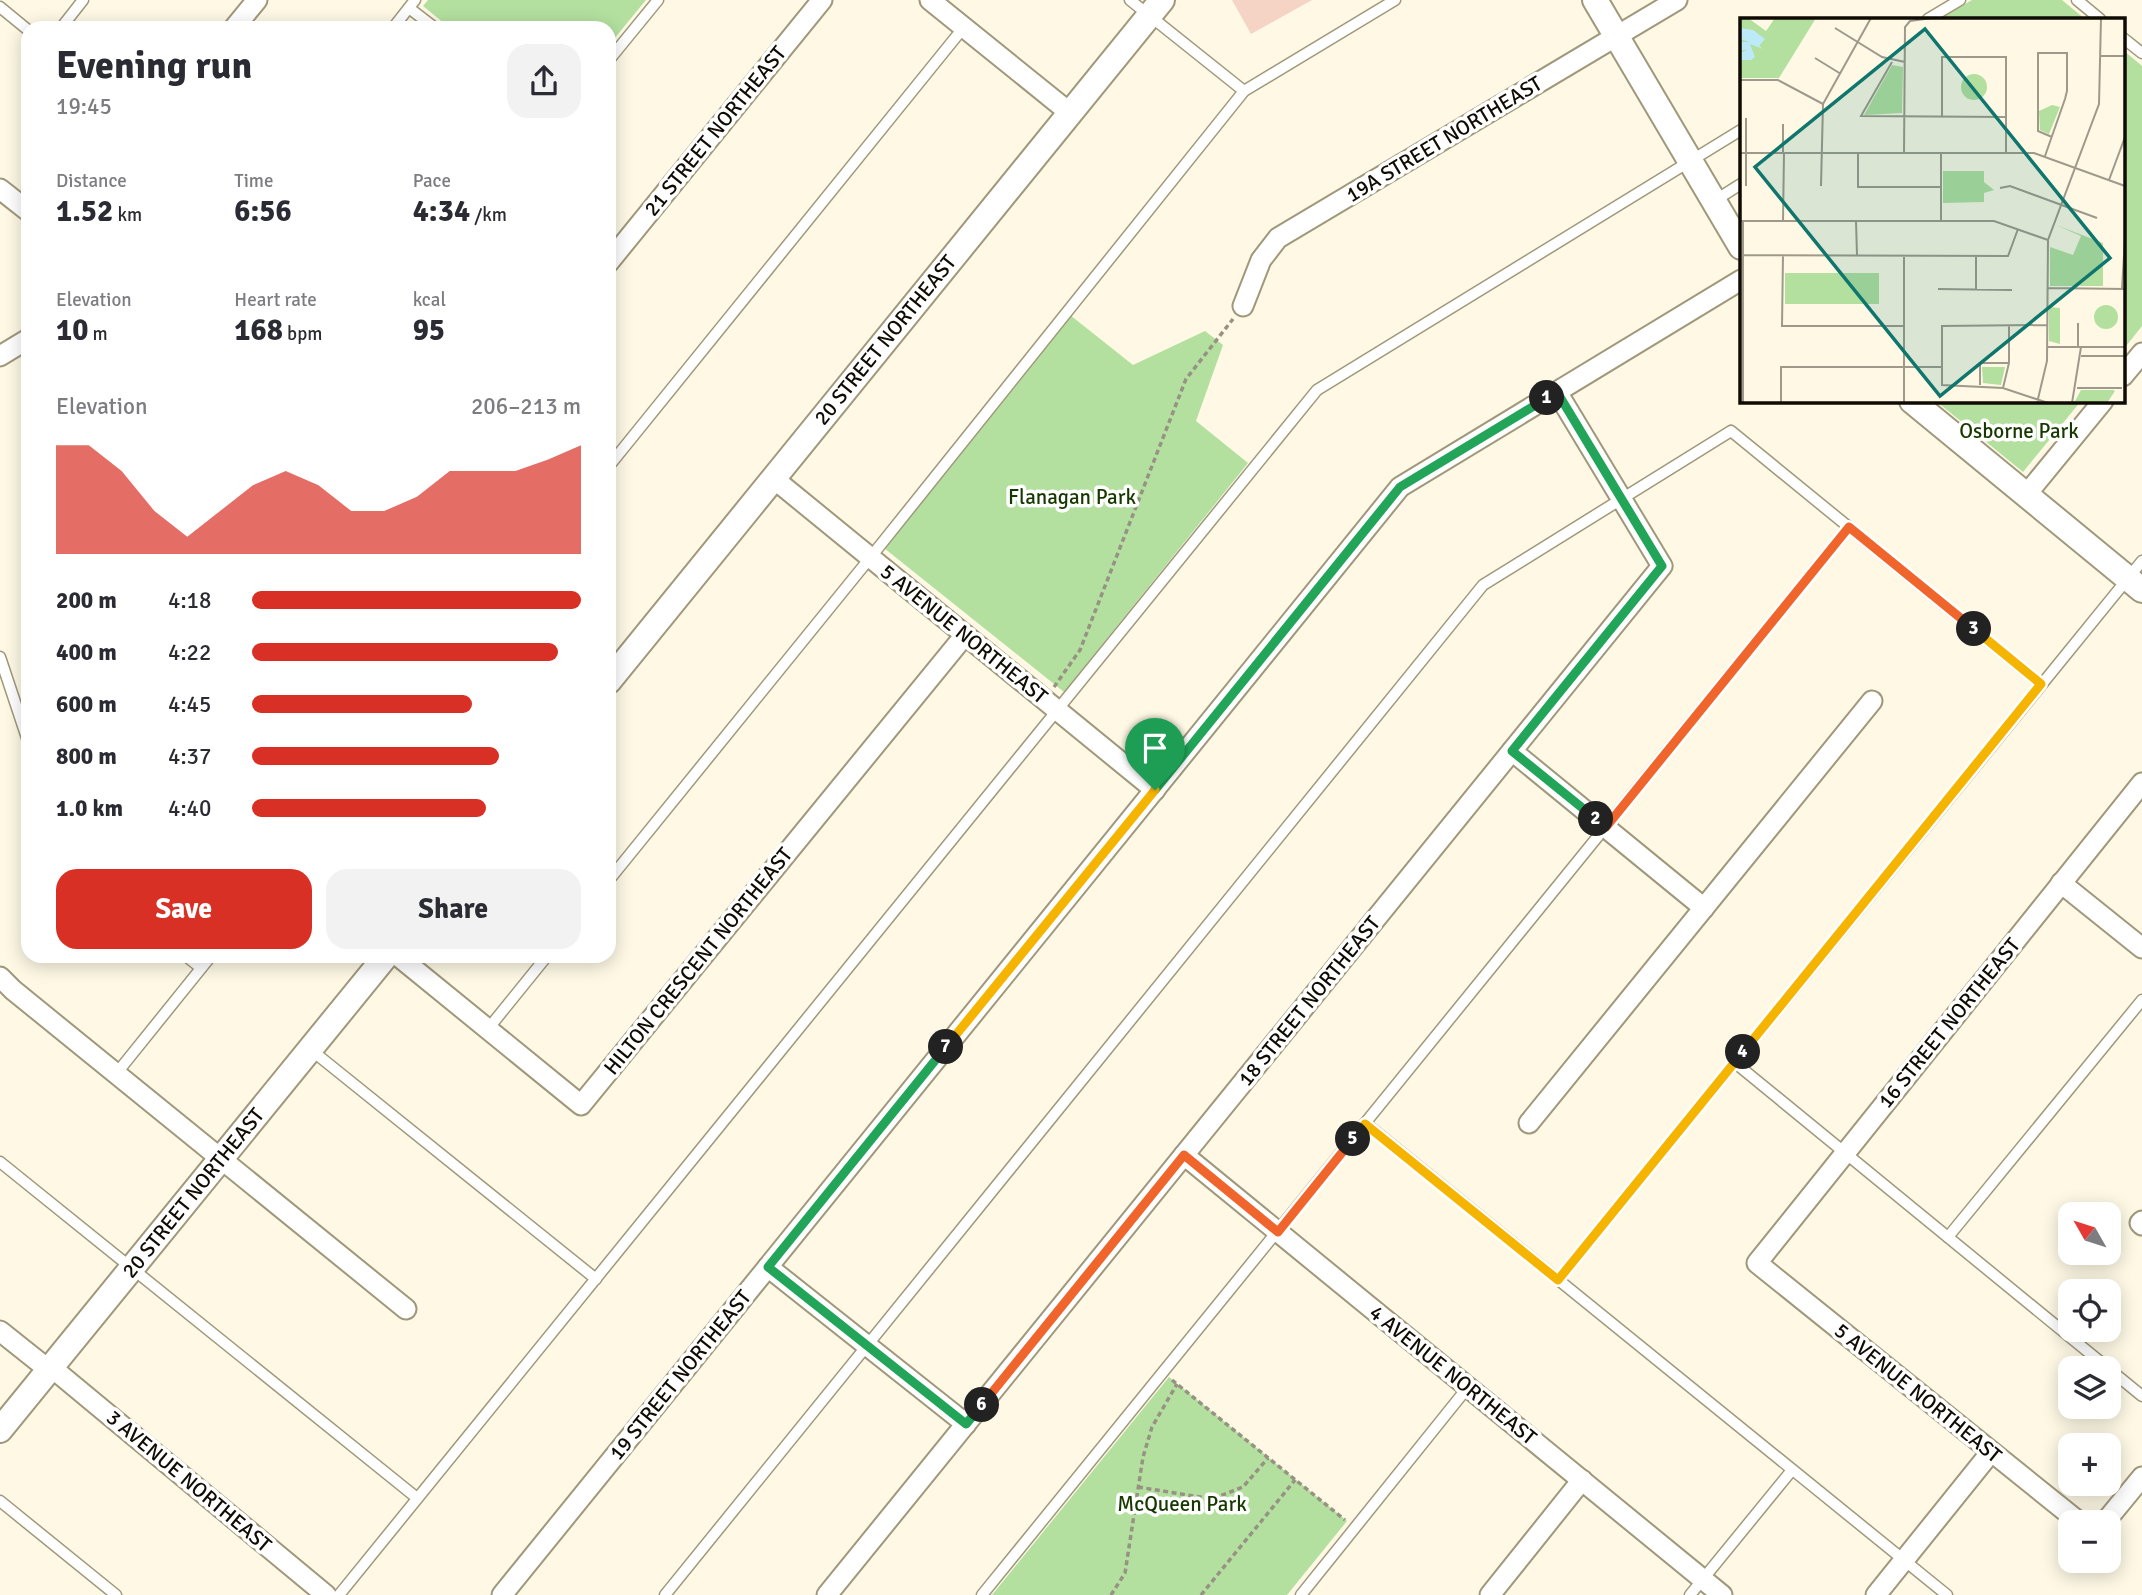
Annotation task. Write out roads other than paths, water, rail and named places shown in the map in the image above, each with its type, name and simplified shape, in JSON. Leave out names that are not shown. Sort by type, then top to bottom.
[{"type":"street","points":[[240,21],[257,0]]},
{"type":"street","name":"21 STREET NORTHEAST","points":[[616,253],[822,0]]},
{"type":"street","points":[[930,0],[1070,113]]},
{"type":"street","points":[[1595,0],[1740,245]]},
{"type":"street","name":"19A STREET NORTHEAST","points":[[1243,306],[1261,260],[1278,238],[1677,0]]},
{"type":"street","name":"20 STREET NORTHEAST","points":[[616,672],[1070,113],[1147,5]]},
{"type":"street","points":[[0,188],[21,206]]},
{"type":"street","name":"19 STREET NORTHEAST","points":[[502,1595],[1400,487],[1740,281]]},
{"type":"street","points":[[0,356],[21,343]]},
{"type":"street","points":[[2124,375],[2142,353]]},
{"type":"street","name":"18 STREET NORTHEAST","points":[[827,1595],[1662,566],[1557,392]]},
{"type":"street","points":[[1913,402],[2026,495],[2137,576]]},
{"type":"street","points":[[2026,495],[2102,402]]},
{"type":"street","name":"5 AVENUE NORTHEAST","points":[[773,478],[1155,790]]},
{"type":"street","name":"HILTON CRESCENT NORTHEAST","points":[[407,963],[580,1105],[965,635]]},
{"type":"street","points":[[1529,1123],[1872,701]]},
{"type":"street","points":[[1512,751],[1704,908]]},
{"type":"street","name":"16 STREET NORTHEAST","points":[[1757,1263],[2142,783]]},
{"type":"street","points":[[2061,883],[2142,948]]},
{"type":"street","name":"20 STREET NORTHEAST","points":[[0,1430],[380,963]]},
{"type":"street","points":[[0,977],[406,1309]]},
{"type":"street","name":"4 AVENUE NORTHEAST","points":[[1184,1155],[1722,1595]]},
{"type":"street","name":"5 AVENUE NORTHEAST","points":[[1757,1263],[2064,1510]]},
{"type":"street","points":[[768,1267],[966,1424]]},
{"type":"street","name":"3 AVENUE NORTHEAST","points":[[0,1331],[326,1595]]},
{"type":"street","points":[[1876,1595],[1991,1452]]},
{"type":"street","points":[[2115,1510],[2142,1477]]},
{"type":"street","points":[[1490,1595],[1582,1480]]},
{"type":"lane","points":[[66,21],[83,0]]},
{"type":"lane","points":[[616,51],[658,0]]},
{"type":"lane","points":[[616,871],[1244,91],[1395,0]]},
{"type":"lane","points":[[1930,18],[1960,0]]},
{"type":"lane","points":[[2077,0],[2100,18]]},
{"type":"lane","points":[[399,21],[412,4],[428,21]]},
{"type":"lane","points":[[1147,5],[1244,91]]},
{"type":"lane","points":[[0,7],[21,24]]},
{"type":"lane","points":[[616,457],[964,27]]},
{"type":"lane","points":[[2124,38],[2142,53]]},
{"type":"lane","points":[[339,1595],[596,1279],[1051,705],[1317,390],[1740,131]]},
{"type":"lane","points":[[1714,201],[1740,185]]},
{"type":"lane","points":[[665,1595],[1483,585],[1731,431],[2041,684]]},
{"type":"lane","points":[[982,1595],[1849,527]]},
{"type":"lane","points":[[1558,1280],[2041,684],[2137,576]]},
{"type":"lane","points":[[0,657],[21,720]]},
{"type":"lane","points":[[195,963],[201,968]]},
{"type":"lane","points":[[116,1074],[205,963]]},
{"type":"lane","points":[[488,1029],[541,963]]},
{"type":"lane","points":[[1948,1237],[2142,1000]]},
{"type":"lane","points":[[310,1049],[596,1279]]},
{"type":"lane","points":[[1734,1062],[2142,1396]]},
{"type":"lane","points":[[1365,1124],[1947,1595]]},
{"type":"lane","points":[[0,1162],[417,1498]]},
{"type":"lane","points":[[1301,1595],[1468,1387]]},
{"type":"lane","points":[[1690,1595],[1792,1470]]},
{"type":"lane","points":[[0,1500],[116,1595]]},
{"type":"park label","name":"Osborne Park","points":[[2019,431]]},
{"type":"park label","name":"Flanagan Park","points":[[1072,497]]},
{"type":"park label","name":"McQueen Park","points":[[1182,1504]]}]
